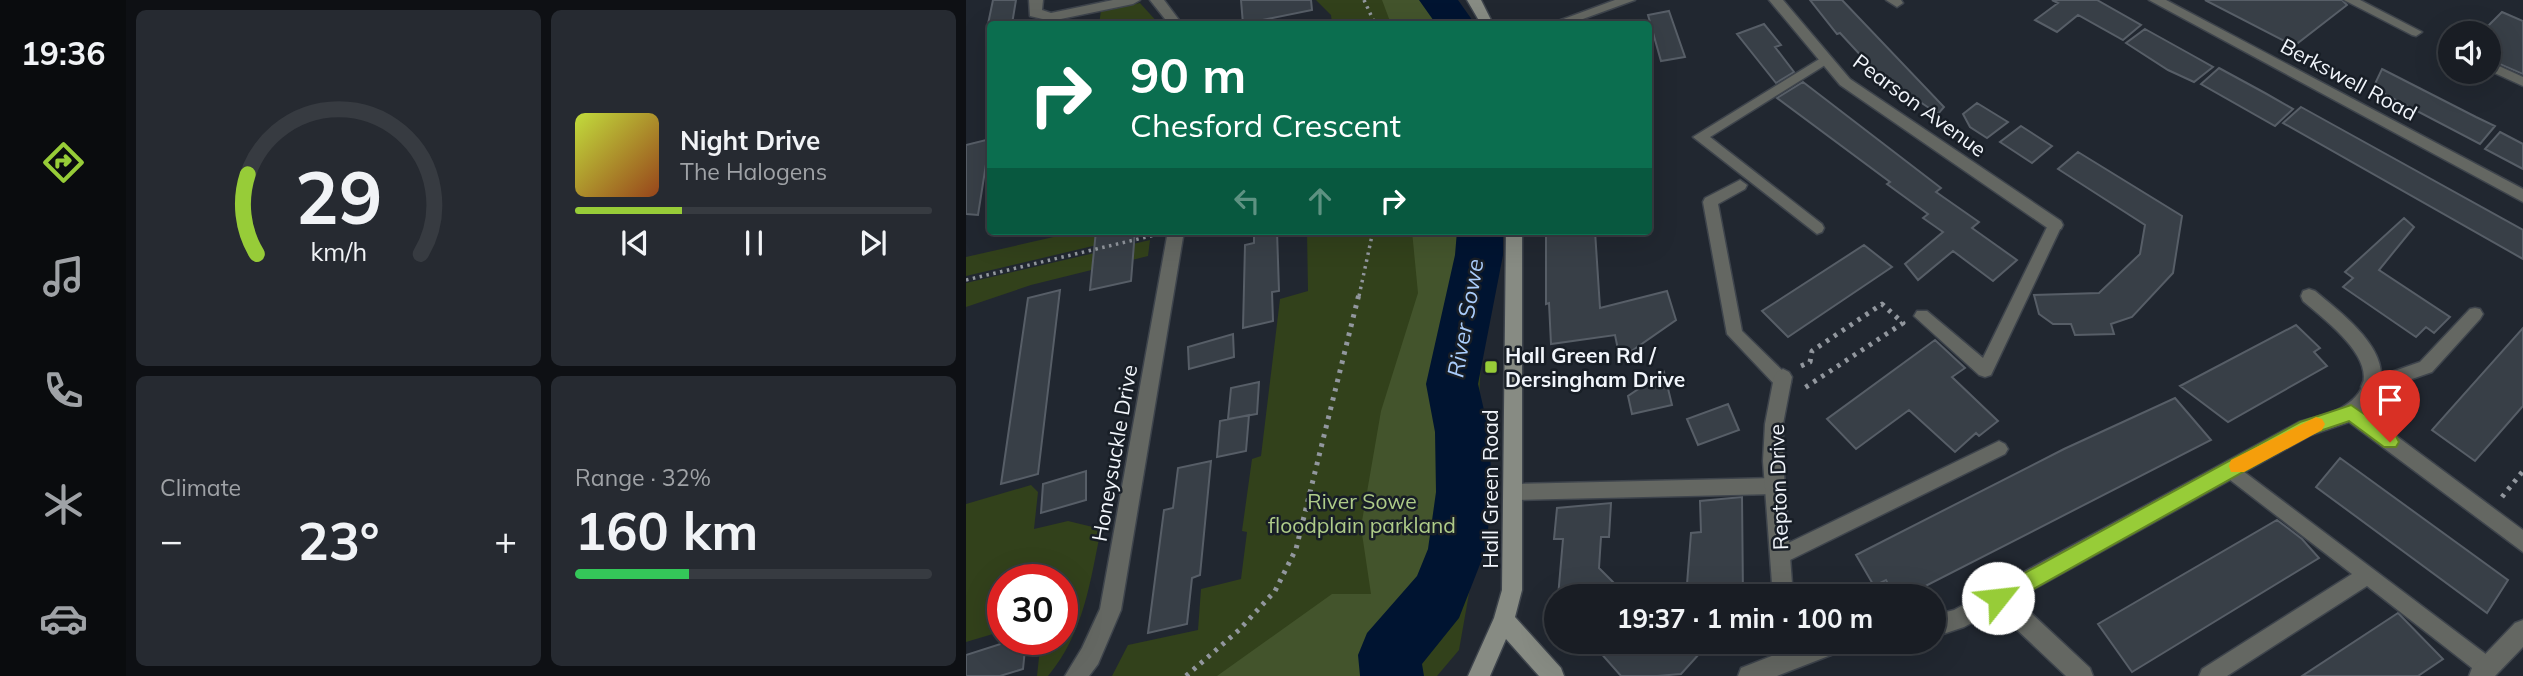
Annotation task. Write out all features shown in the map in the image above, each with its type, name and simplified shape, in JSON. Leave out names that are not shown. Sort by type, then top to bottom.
[{"type":"main road","points":[[1474,0],[1485,21]]},
{"type":"main road","name":"Hall Green Road","points":[[1479,676],[1504,621],[1512,590],[1514,235]]},
{"type":"main road","points":[[1504,621],[1553,676]]},
{"type":"street","points":[[1036,0],[1035,13],[1051,17],[1133,0]]},
{"type":"street","points":[[1157,0],[1174,21]]},
{"type":"street","points":[[1566,21],[1628,0]]},
{"type":"street","name":"Pearson Avenue","points":[[1776,0],[1845,82],[2055,225]]},
{"type":"street","name":"Berkswell Road","points":[[2156,0],[2523,196]]},
{"type":"street","name":"Honeysuckle Drive","points":[[1076,676],[1090,656],[1110,610],[1168,235]]},
{"type":"street","points":[[1946,623],[1957,620],[1998,598],[2306,428],[2351,413],[2364,400],[2374,365],[2363,345],[2309,296]]},
{"type":"street","name":"Repton Drive","points":[[1782,386],[1774,424],[1775,486],[1782,584]]},
{"type":"street","points":[[2351,413],[2523,542]]},
{"type":"street","points":[[1998,598],[2082,676]]},
{"type":"street","points":[[2484,672],[2523,631]]},
{"type":"street","points":[[1749,676],[1782,654]]},
{"type":"lane","points":[[2350,0],[2416,32]]},
{"type":"lane","points":[[1817,228],[1700,137],[1826,59]]},
{"type":"lane","points":[[2501,71],[2523,82]]},
{"type":"lane","points":[[1740,185],[1710,202],[1735,334],[1782,386]]},
{"type":"lane","points":[[1922,316],[1984,370],[2055,225]]},
{"type":"lane","points":[[2369,387],[2426,367],[2475,314]]},
{"type":"lane","points":[[1780,556],[1999,449]]},
{"type":"lane","points":[[2231,470],[2367,575],[2484,672]]},
{"type":"lane","points":[[1513,492],[1775,486]]},
{"type":"lane","points":[[2209,676],[2367,575]]},
{"type":"path","points":[[1364,0],[1374,21]]},
{"type":"path","points":[[966,280],[1155,235]]},
{"type":"path","points":[[1186,676],[1239,629],[1275,591],[1296,549],[1339,384],[1372,235]]},
{"type":"path","points":[[1882,304],[1903,323],[1813,386],[1782,386],[1810,362],[1812,351],[1882,304]]},
{"type":"path","points":[[2488,514],[2523,471]]},
{"type":"green space","points":[[1316,0],[1443,0],[1459,21],[1332,21],[1331,15]]},
{"type":"green space","points":[[1382,0],[1438,0],[1453,21],[1390,21]]},
{"type":"green space","points":[[1140,3],[1156,21],[1099,21],[1101,11]]},
{"type":"green space","points":[[1062,235],[1115,235],[1114,241],[966,276],[966,257]]},
{"type":"green space","name":"River Sowe floodplain parkland","points":[[1307,235],[1488,235],[1478,419],[1477,548],[1459,650],[1437,676],[1112,676],[1128,645],[1198,630],[1201,589],[1241,579],[1247,532],[1242,531],[1252,459],[1261,456],[1280,299],[1308,291]]},
{"type":"green space","points":[[1412,235],[1480,235],[1479,255],[1452,384],[1464,492],[1457,549],[1438,643],[1403,676],[1217,676],[1332,594],[1371,594],[1361,527],[1381,411],[1418,293]]},
{"type":"green space","points":[[1150,240],[1148,256],[1031,285],[966,307],[966,283]]},
{"type":"green space","points":[[1031,485],[1038,492],[1034,529],[1068,521],[1101,529],[1078,625],[1078,564],[987,564],[987,636],[966,642],[966,504]]},
{"type":"green space","points":[[1039,655],[1063,655],[1048,676],[1037,676]]},
{"type":"building","points":[[993,0],[1016,0],[1012,21],[989,21]]},
{"type":"building","points":[[1241,0],[1311,0],[1312,10],[1258,21],[1243,21]]},
{"type":"building","points":[[1810,0],[1842,0],[1944,107],[1938,114],[1877,73],[1840,33],[1837,34]]},
{"type":"building","points":[[2052,0],[2097,0],[2141,25],[2123,40],[2078,15],[2057,32],[2035,20],[2058,3]]},
{"type":"building","points":[[2205,0],[2342,0],[2347,5],[2294,46]]},
{"type":"building","points":[[1669,11],[1685,57],[1661,61],[1652,21],[1648,15]]},
{"type":"building","points":[[2502,12],[2523,21],[2523,74],[2501,65],[2501,21],[2493,21]]},
{"type":"building","points":[[1764,24],[1781,45],[1775,47],[1794,72],[1776,83],[1737,34]]},
{"type":"building","points":[[2145,29],[2213,67],[2194,82],[2168,70],[2126,43]]},
{"type":"building","points":[[2219,68],[2293,109],[2275,126],[2201,84]]},
{"type":"building","points":[[2382,69],[2495,126],[2480,144],[2373,88]]},
{"type":"building","points":[[1803,82],[1941,188],[1936,192],[1979,222],[1972,228],[2017,260],[1993,281],[1953,251],[1918,280],[1905,264],[1943,232],[1923,218],[1928,214],[1887,184],[1890,182],[1777,98]]},
{"type":"building","points":[[1977,103],[2008,122],[1987,138],[1970,127],[1963,114]]},
{"type":"building","points":[[2301,107],[2523,230],[2523,259],[2283,123]]},
{"type":"building","points":[[2021,126],[2052,146],[2032,163],[2000,142]]},
{"type":"building","points":[[2500,132],[2523,144],[2523,169],[2485,149]]},
{"type":"building","points":[[987,140],[987,158],[978,215],[966,214],[966,145]]},
{"type":"building","points":[[2078,152],[2182,216],[2173,273],[2132,317],[2111,324],[2114,334],[2075,335],[2071,324],[2053,324],[2039,314],[2034,295],[2099,293],[2140,254],[2145,225],[2058,169]]},
{"type":"building","points":[[2404,218],[2414,227],[2379,270],[2450,317],[2434,333],[2426,327],[2416,337],[2343,287],[2353,278],[2345,272]]},
{"type":"building","points":[[1096,235],[1135,235],[1131,281],[1090,290]]},
{"type":"building","points":[[1254,235],[1277,235],[1279,291],[1272,292],[1273,321],[1243,328],[1245,245],[1254,243]]},
{"type":"building","points":[[1546,235],[1595,235],[1600,308],[1667,291],[1676,320],[1620,359],[1615,335],[1551,344],[1549,303],[1546,304]]},
{"type":"building","points":[[1864,245],[1892,267],[1788,337],[1762,311]]},
{"type":"building","points":[[1060,290],[1038,474],[1001,484],[1028,298]]},
{"type":"building","points":[[2296,325],[2320,348],[2314,352],[2327,366],[2228,422],[2180,386]]},
{"type":"building","points":[[2523,328],[2523,406],[2475,461],[2432,430]]},
{"type":"building","points":[[1233,334],[1234,357],[1189,369],[1188,347]]},
{"type":"building","points":[[1935,340],[1965,368],[1952,377],[1998,421],[1979,436],[1976,433],[1955,452],[1909,410],[1856,449],[1827,419]]},
{"type":"building","points":[[1664,372],[1672,405],[1632,414],[1628,396]]},
{"type":"building","points":[[1259,382],[1257,414],[1228,419],[1231,388]]},
{"type":"building","points":[[2175,398],[2211,440],[1929,584],[1888,584],[1886,580],[1873,584],[1856,555],[2064,449]]},
{"type":"building","points":[[1728,404],[1739,430],[1698,445],[1687,419]]},
{"type":"building","points":[[1249,415],[1246,451],[1217,457],[1220,421]]},
{"type":"building","points":[[2340,458],[2508,580],[2487,613],[2316,487]]},
{"type":"building","points":[[1211,461],[1200,575],[1192,578],[1187,624],[1148,633],[1164,510],[1173,508],[1178,468]]},
{"type":"building","points":[[1086,471],[1086,500],[1041,513],[1043,484]]},
{"type":"building","points":[[1742,497],[1743,584],[1687,584],[1691,533],[1701,532],[1700,501]]},
{"type":"building","points":[[1611,503],[1609,537],[1601,537],[1599,568],[1615,584],[1559,584],[1563,539],[1554,539],[1557,508]]},
{"type":"building","points":[[2277,520],[2302,539],[2319,558],[2132,672],[2098,624]]},
{"type":"building","points":[[2398,613],[2443,659],[2418,676],[2302,676]]},
{"type":"building","points":[[987,648],[987,655],[1024,655],[1023,669],[1000,676],[966,676],[966,655]]},
{"type":"building","points":[[1602,654],[1699,654],[1681,674],[1621,676]]},
{"type":"waterway","name":"River Sowe","points":[[1438,0],[1454,21]]},
{"type":"waterway","name":"River Sowe","points":[[1392,676],[1389,655],[1438,597],[1457,549],[1464,492],[1462,432],[1452,384],[1479,255],[1480,235]]},
{"type":"slow traffic","points":[[2238,466],[2316,424]]},
{"type":"place","name":"Hall Green Rd / Dersingham Drive","points":[[1491,367]]},
{"type":"route","points":[[1998,598],[2306,428],[2351,413],[2390,442]]}]
